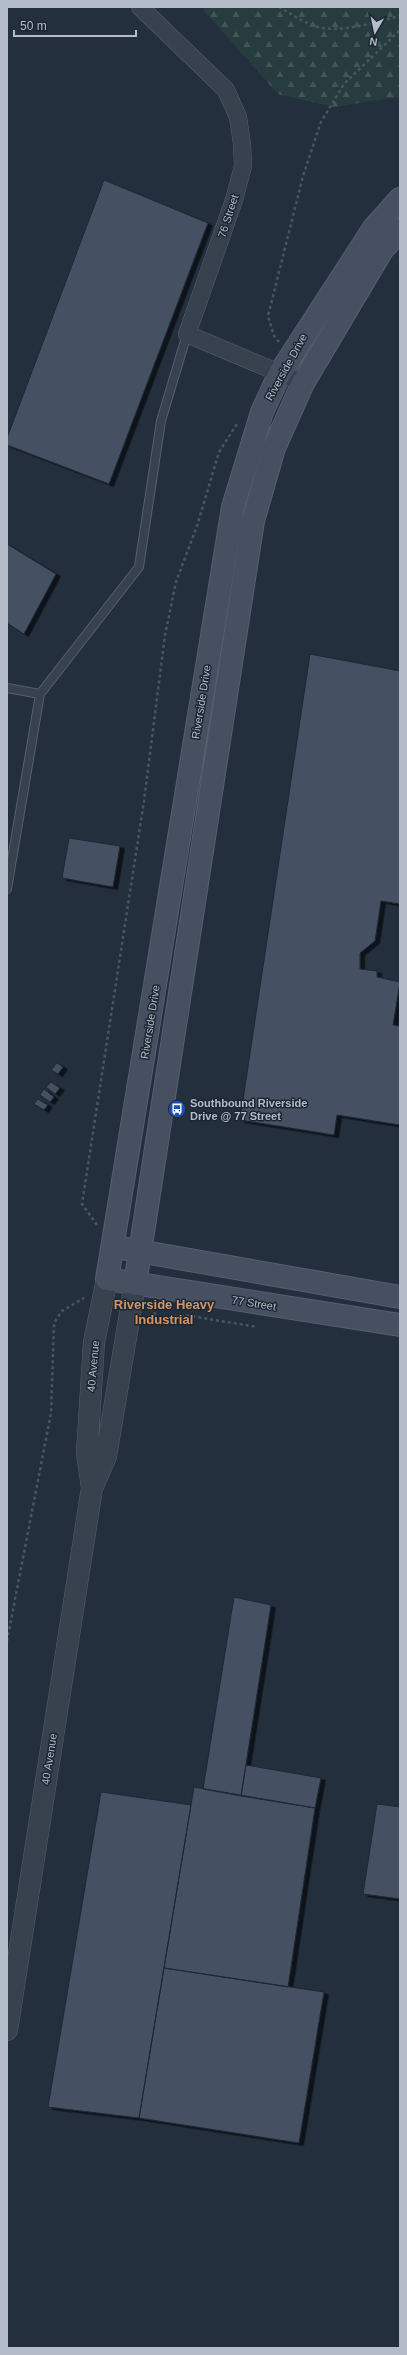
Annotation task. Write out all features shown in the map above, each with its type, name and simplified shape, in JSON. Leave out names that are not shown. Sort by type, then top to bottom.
[{"type":"main road","name":"Riverside Drive","points":[[114,1247],[233,507],[262,412],[280,373],[374,228],[400,199]]},
{"type":"main road","name":"Riverside Drive","points":[[135,1284],[253,521],[274,448],[303,383],[382,250],[400,230]]},
{"type":"main road","points":[[114,1247],[400,1297]]},
{"type":"main road","name":"40 Avenue","points":[[108,1279],[114,1247]]},
{"type":"main road","name":"77 Street","points":[[108,1279],[400,1325]]},
{"type":"street","name":"76 Street","points":[[140,7],[226,90],[238,117],[242,144],[243,166],[234,200],[187,334]]},
{"type":"street","points":[[187,334],[303,383]]},
{"type":"street","name":"40 Avenue","points":[[92,1488],[87,1454],[94,1350],[102,1298],[108,1279]]},
{"type":"street","name":"40 Avenue","points":[[7,2030],[92,1488],[106,1456],[135,1284]]},
{"type":"lane","points":[[7,889],[40,694],[139,567],[161,421],[187,334]]},
{"type":"lane","points":[[7,688],[40,694]]},
{"type":"path","points":[[279,7],[318,26],[331,28],[348,28],[400,16]]},
{"type":"path","points":[[280,344],[274,336],[268,316],[303,176],[321,122],[344,84],[400,30]]},
{"type":"path","points":[[101,1230],[82,1204],[143,809],[164,635],[176,582],[197,526],[219,452],[238,420]]},
{"type":"path","points":[[7,1641],[51,1413],[54,1322],[62,1311],[88,1296]]},
{"type":"path","points":[[148,1306],[159,1318],[185,1315],[257,1327]]},
{"type":"green space","points":[[204,7],[400,7],[400,97],[333,107],[278,94],[204,11]]},
{"type":"building","points":[[104,180],[208,223],[109,484],[7,445],[7,438]]},
{"type":"building","points":[[7,544],[56,574],[24,634],[7,623]]},
{"type":"building","points":[[310,654],[400,671],[400,904],[381,901],[375,941],[360,953],[360,969],[377,971],[377,977],[400,982],[393,1025],[400,1026],[400,1125],[337,1115],[334,1135],[240,1120]]},
{"type":"building","points":[[69,838],[120,846],[113,887],[62,878]]},
{"type":"building","points":[[57,1063],[63,1067],[58,1074],[51,1070]]},
{"type":"building","points":[[51,1082],[60,1088],[55,1094],[46,1087]]},
{"type":"building","points":[[44,1089],[54,1097],[50,1102],[40,1095]]},
{"type":"building","points":[[38,1099],[48,1105],[44,1110],[34,1104]]},
{"type":"building","points":[[234,1597],[271,1605],[241,1796],[203,1789]]},
{"type":"building","points":[[246,1765],[321,1778],[315,1808],[241,1796]]},
{"type":"building","points":[[194,1787],[315,1808],[288,1987],[164,1968]]},
{"type":"building","points":[[101,1792],[191,1805],[139,2118],[48,2107]]},
{"type":"building","points":[[377,1804],[400,1807],[400,1899],[363,1894]]},
{"type":"building","points":[[164,1968],[324,1992],[299,2143],[139,2118]]},
{"type":"place","name":"Southbound Riverside Drive @ 77 Street","points":[[177,1109]]},
{"type":"district","name":"Riverside Heavy Industrial","points":[[164,1312]]}]
